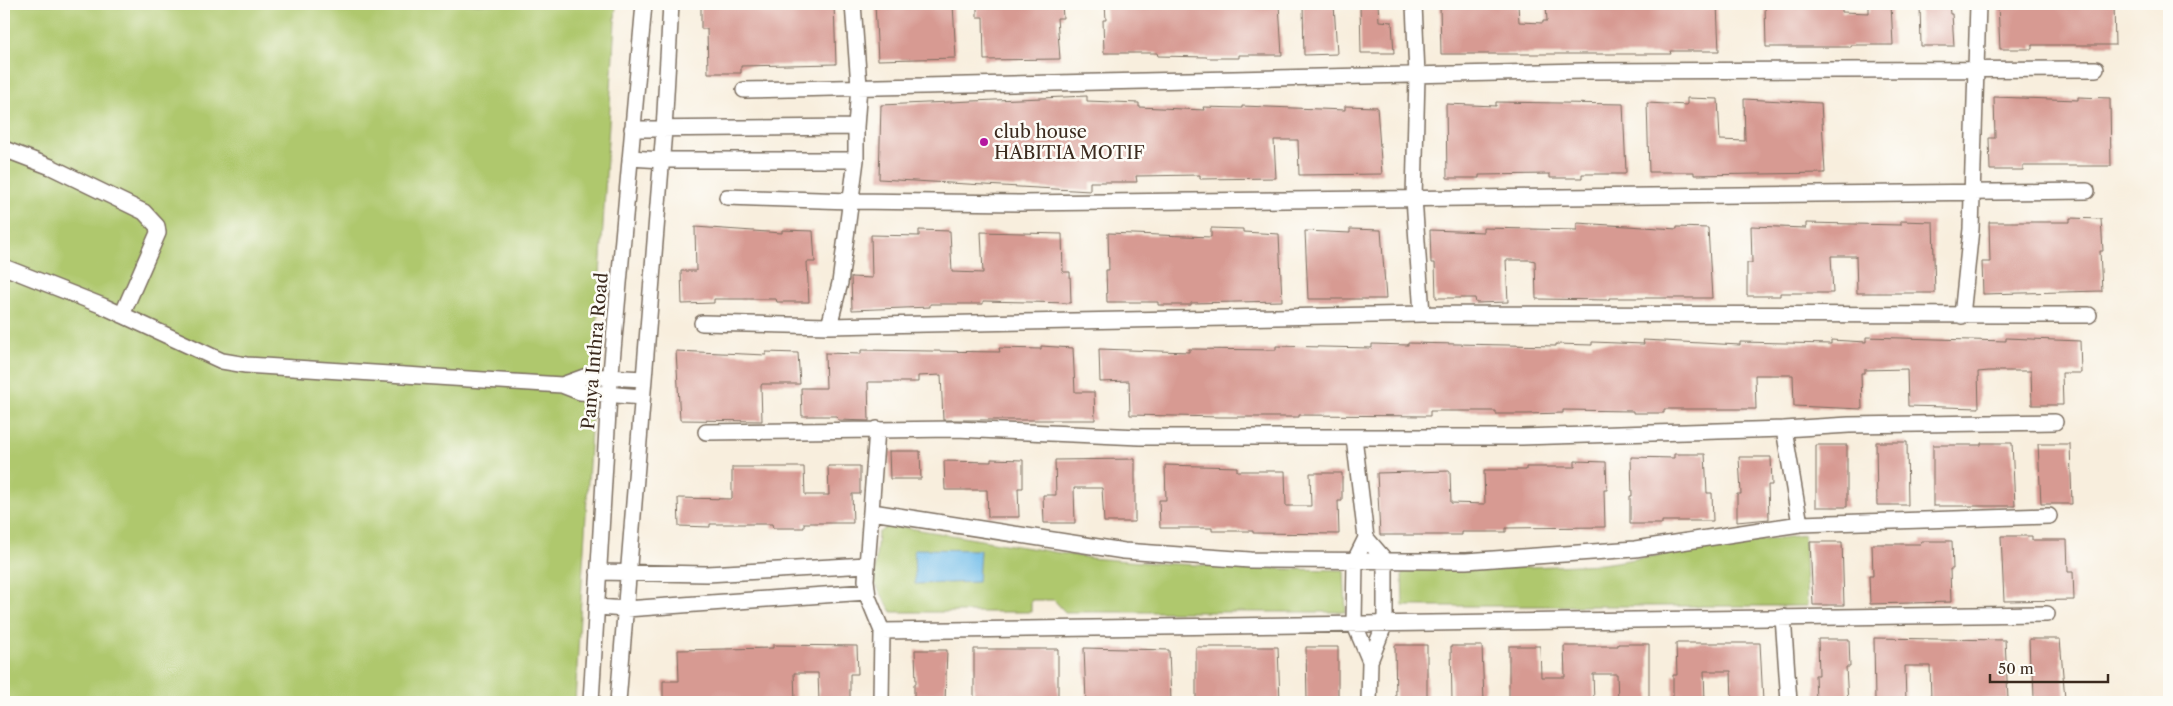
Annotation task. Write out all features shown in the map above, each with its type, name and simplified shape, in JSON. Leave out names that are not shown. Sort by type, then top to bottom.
[{"type":"street","name":"Panya Inthra Road","points":[[591,702],[609,395],[644,4]]},
{"type":"street","points":[[618,702],[662,160],[671,4]]},
{"type":"street","points":[[828,326],[840,283],[856,160],[859,86],[853,4]]},
{"type":"street","points":[[1414,4],[1417,74],[1414,198],[1422,314]]},
{"type":"street","points":[[1962,316],[1971,229],[1978,4]]},
{"type":"street","points":[[744,90],[1583,71],[2096,68]]},
{"type":"street","points":[[632,129],[856,127]]},
{"type":"street","points":[[4,149],[51,167],[136,208],[152,219],[158,233],[122,315]]},
{"type":"street","points":[[630,158],[662,160],[856,160]]},
{"type":"street","points":[[727,196],[851,201],[1030,202],[2087,191]]},
{"type":"street","points":[[4,267],[122,315],[222,361],[246,365],[562,385],[580,392],[642,397]]},
{"type":"street","points":[[702,323],[828,326],[1422,314],[2088,315]]},
{"type":"street","points":[[562,385],[587,376],[644,379]]},
{"type":"street","points":[[706,432],[956,429],[1140,437],[1521,437],[1784,429],[1849,425],[2055,422]]},
{"type":"street","points":[[878,429],[867,565],[867,592],[882,631],[881,702]]},
{"type":"street","points":[[1784,429],[1800,524]]},
{"type":"street","points":[[1354,437],[1366,538],[1355,560],[1354,623],[1370,661]]},
{"type":"street","points":[[872,512],[1124,551],[1250,560],[1466,561],[1572,555],[1635,549],[1800,524],[2049,516]]},
{"type":"street","points":[[1366,538],[1385,560],[1385,624],[1370,661],[1369,702]]},
{"type":"street","points":[[598,572],[692,574],[867,565]]},
{"type":"street","points":[[760,572],[763,598]]},
{"type":"street","points":[[597,607],[626,609],[867,592]]},
{"type":"street","points":[[882,631],[2047,614]]},
{"type":"street","points":[[1783,617],[1789,702]]},
{"type":"green space","points":[[4,4],[616,4],[575,702],[4,702]]},
{"type":"green space","points":[[890,525],[1090,558],[1154,563],[1344,570],[1346,612],[1065,612],[1054,600],[1031,600],[1031,612],[892,612],[874,582],[878,533]]},
{"type":"green space","points":[[1804,535],[1807,606],[1403,606],[1402,570],[1457,570],[1602,564]]},
{"type":"water","points":[[914,549],[980,550],[978,582],[915,584]]},
{"type":"building","points":[[701,4],[834,4],[836,64],[741,66],[741,73],[708,73],[707,29],[701,29]]},
{"type":"building","points":[[875,4],[953,4],[956,58],[878,60]]},
{"type":"building","points":[[977,4],[1062,4],[1063,18],[1057,18],[1060,59],[984,60],[983,17],[977,17]]},
{"type":"building","points":[[1105,4],[1279,4],[1282,55],[1239,55],[1239,58],[1207,58],[1158,56],[1157,53],[1104,53],[1103,20],[1106,20]]},
{"type":"building","points":[[1303,4],[1334,4],[1337,54],[1304,55]]},
{"type":"building","points":[[1360,4],[1378,4],[1379,21],[1392,22],[1394,53],[1361,53]]},
{"type":"building","points":[[1440,4],[1518,4],[1519,22],[1543,23],[1543,21],[1547,21],[1546,4],[1717,4],[1719,51],[1670,51],[1671,54],[1441,54]]},
{"type":"building","points":[[1765,4],[1842,4],[1842,12],[1869,13],[1869,4],[1891,4],[1893,45],[1766,47]]},
{"type":"building","points":[[1920,4],[1949,4],[1950,14],[1952,14],[1954,46],[1921,46]]},
{"type":"building","points":[[1998,4],[2114,4],[2115,45],[2032,45],[2032,49],[2000,49]]},
{"type":"building","points":[[1087,96],[1087,101],[1139,103],[1139,107],[1204,110],[1203,107],[1242,108],[1242,106],[1345,110],[1345,106],[1377,107],[1382,174],[1299,175],[1298,140],[1274,140],[1276,178],[1200,179],[1200,175],[1136,176],[1137,182],[1090,182],[1090,191],[879,179],[881,105]]},
{"type":"building","points":[[1994,97],[2078,100],[2078,97],[2110,98],[2111,166],[2023,166],[2023,170],[1990,170],[1989,138],[1995,138]]},
{"type":"building","points":[[1687,98],[1718,99],[1720,140],[1745,141],[1744,99],[1821,103],[1825,173],[1694,175],[1694,172],[1649,172],[1647,103],[1687,105]]},
{"type":"building","points":[[1496,102],[1623,104],[1625,174],[1582,174],[1582,178],[1550,178],[1550,174],[1479,175],[1479,178],[1447,178],[1446,104],[1496,106]]},
{"type":"building","points":[[2070,218],[2101,219],[2103,251],[2100,251],[2102,291],[1983,294],[1982,262],[1990,262],[1989,222],[2070,222]]},
{"type":"building","points":[[1901,221],[1933,222],[1935,293],[1857,293],[1856,256],[1831,256],[1833,293],[1780,293],[1780,296],[1747,296],[1747,263],[1752,263],[1751,226],[1806,228],[1806,223],[1901,225]]},
{"type":"building","points":[[1577,223],[1677,229],[1677,227],[1708,228],[1712,298],[1536,299],[1535,261],[1506,260],[1508,302],[1476,303],[1475,298],[1436,298],[1435,263],[1431,263],[1430,230],[1483,232],[1483,228],[1577,230]]},
{"type":"building","points":[[695,227],[782,233],[782,230],[813,231],[815,262],[807,262],[809,302],[777,302],[776,299],[714,299],[714,303],[682,304],[681,271],[696,271]]},
{"type":"building","points":[[1211,228],[1243,229],[1243,232],[1279,234],[1282,301],[1191,303],[1191,305],[1158,305],[1158,302],[1107,302],[1106,270],[1109,270],[1108,233],[1211,237]]},
{"type":"building","points":[[1350,229],[1381,230],[1386,299],[1308,299],[1305,231],[1350,233]]},
{"type":"building","points":[[919,230],[950,231],[952,272],[983,273],[981,232],[1062,234],[1063,272],[1070,272],[1071,303],[983,301],[983,304],[930,304],[930,307],[852,310],[851,277],[872,278],[871,235],[919,236]]},
{"type":"building","points":[[1866,337],[2006,341],[2006,338],[2080,341],[2081,373],[2062,373],[2063,405],[2032,405],[2031,371],[1989,371],[1978,372],[1979,408],[1908,406],[1907,369],[1864,370],[1864,373],[1861,373],[1862,409],[1794,406],[1793,375],[1755,375],[1756,409],[1664,409],[1664,413],[1563,410],[1563,413],[1527,414],[1496,414],[1496,411],[1430,411],[1430,416],[1299,415],[1299,417],[1219,417],[1130,415],[1129,381],[1100,382],[1099,349],[1189,352],[1189,349],[1276,350],[1276,346],[1372,348],[1372,344],[1408,345],[1408,343],[1556,346],[1556,344],[1592,345],[1592,342],[1644,344],[1643,340],[1740,345],[1740,342],[1831,344],[1831,340],[1866,342]]},
{"type":"building","points":[[1041,346],[1073,348],[1075,392],[1094,392],[1095,420],[943,420],[941,375],[918,376],[918,382],[868,382],[869,421],[838,420],[837,416],[802,416],[801,388],[826,388],[825,353],[861,354],[861,350],[1000,352],[999,348],[1041,349]]},
{"type":"building","points":[[676,351],[766,355],[766,352],[798,353],[800,384],[762,384],[762,421],[680,420]]},
{"type":"building","points":[[1876,442],[1907,442],[1908,505],[1877,505]]},
{"type":"building","points":[[1981,443],[2012,443],[2015,506],[1933,506],[1933,445],[1981,445]]},
{"type":"building","points":[[2038,444],[2070,444],[2072,504],[2041,504]]},
{"type":"building","points":[[1816,445],[1847,445],[1847,507],[1816,507]]},
{"type":"building","points":[[889,451],[920,451],[921,479],[890,479]]},
{"type":"building","points":[[1674,454],[1705,454],[1707,493],[1712,493],[1713,521],[1662,521],[1662,524],[1630,524],[1630,496],[1632,496],[1631,457],[1674,458]]},
{"type":"building","points":[[1739,457],[1771,457],[1772,485],[1768,485],[1769,519],[1737,522],[1737,494],[1741,494]]},
{"type":"building","points":[[991,459],[1023,460],[1023,488],[1018,488],[1019,517],[988,517],[987,490],[945,490],[944,461],[991,462]]},
{"type":"building","points":[[1135,459],[1135,522],[1104,522],[1102,488],[1074,488],[1075,523],[1044,523],[1043,495],[1056,495],[1055,460]]},
{"type":"building","points":[[1575,461],[1606,462],[1607,490],[1604,490],[1605,527],[1506,528],[1506,532],[1462,532],[1462,535],[1380,535],[1377,473],[1450,471],[1451,503],[1485,504],[1484,470],[1526,470],[1526,467],[1575,467]]},
{"type":"building","points":[[1165,465],[1237,467],[1237,471],[1285,471],[1286,506],[1311,506],[1310,473],[1342,473],[1342,501],[1338,501],[1339,534],[1253,533],[1253,531],[1212,531],[1212,528],[1160,528],[1159,500],[1166,500]]},
{"type":"building","points":[[828,466],[860,466],[860,494],[852,494],[853,523],[804,523],[804,528],[773,528],[772,524],[710,524],[710,527],[679,526],[678,498],[732,499],[732,467],[804,467],[805,495],[829,495]]},
{"type":"building","points":[[2001,536],[2032,536],[2032,540],[2067,540],[2068,572],[2073,572],[2074,600],[2004,601]]},
{"type":"building","points":[[1921,541],[1952,541],[1953,569],[1950,569],[1951,602],[1870,604],[1869,576],[1873,576],[1872,544],[1921,544]]},
{"type":"building","points":[[1810,542],[1842,542],[1844,605],[1813,605]]},
{"type":"building","points":[[1874,638],[2005,640],[2008,699],[1931,700],[1930,666],[1905,666],[1906,702],[1875,702]]},
{"type":"building","points":[[1818,639],[1849,639],[1850,667],[1846,667],[1848,702],[1816,702],[1815,675],[1819,675]]},
{"type":"building","points":[[2029,639],[2060,639],[2065,699],[2034,699],[2033,667],[2030,667]]},
{"type":"building","points":[[1676,643],[1760,643],[1763,702],[1732,702],[1731,671],[1704,671],[1705,702],[1673,702],[1673,675],[1677,675]]},
{"type":"building","points":[[1618,644],[1649,644],[1649,702],[1618,702],[1617,674],[1593,674],[1594,702],[1509,702],[1509,646],[1540,646],[1541,677],[1565,677],[1564,646],[1618,646]]},
{"type":"building","points":[[773,645],[857,646],[858,674],[850,674],[850,702],[819,702],[818,673],[794,673],[795,702],[663,702],[663,681],[679,681],[678,650],[773,648]]},
{"type":"building","points":[[1395,645],[1427,645],[1427,702],[1396,702]]},
{"type":"building","points":[[1451,646],[1482,646],[1484,702],[1452,702]]},
{"type":"building","points":[[1196,647],[1278,647],[1280,702],[1196,702]]},
{"type":"building","points":[[1306,647],[1338,647],[1338,702],[1307,702]]},
{"type":"building","points":[[1084,648],[1169,650],[1171,702],[1086,702]]},
{"type":"building","points":[[974,649],[1058,649],[1058,702],[974,702]]},
{"type":"building","points":[[915,650],[947,650],[945,702],[914,702],[914,684],[916,684]]},
{"type":"place","name":"club house HABITIA MOTIF","points":[[984,142]]}]
